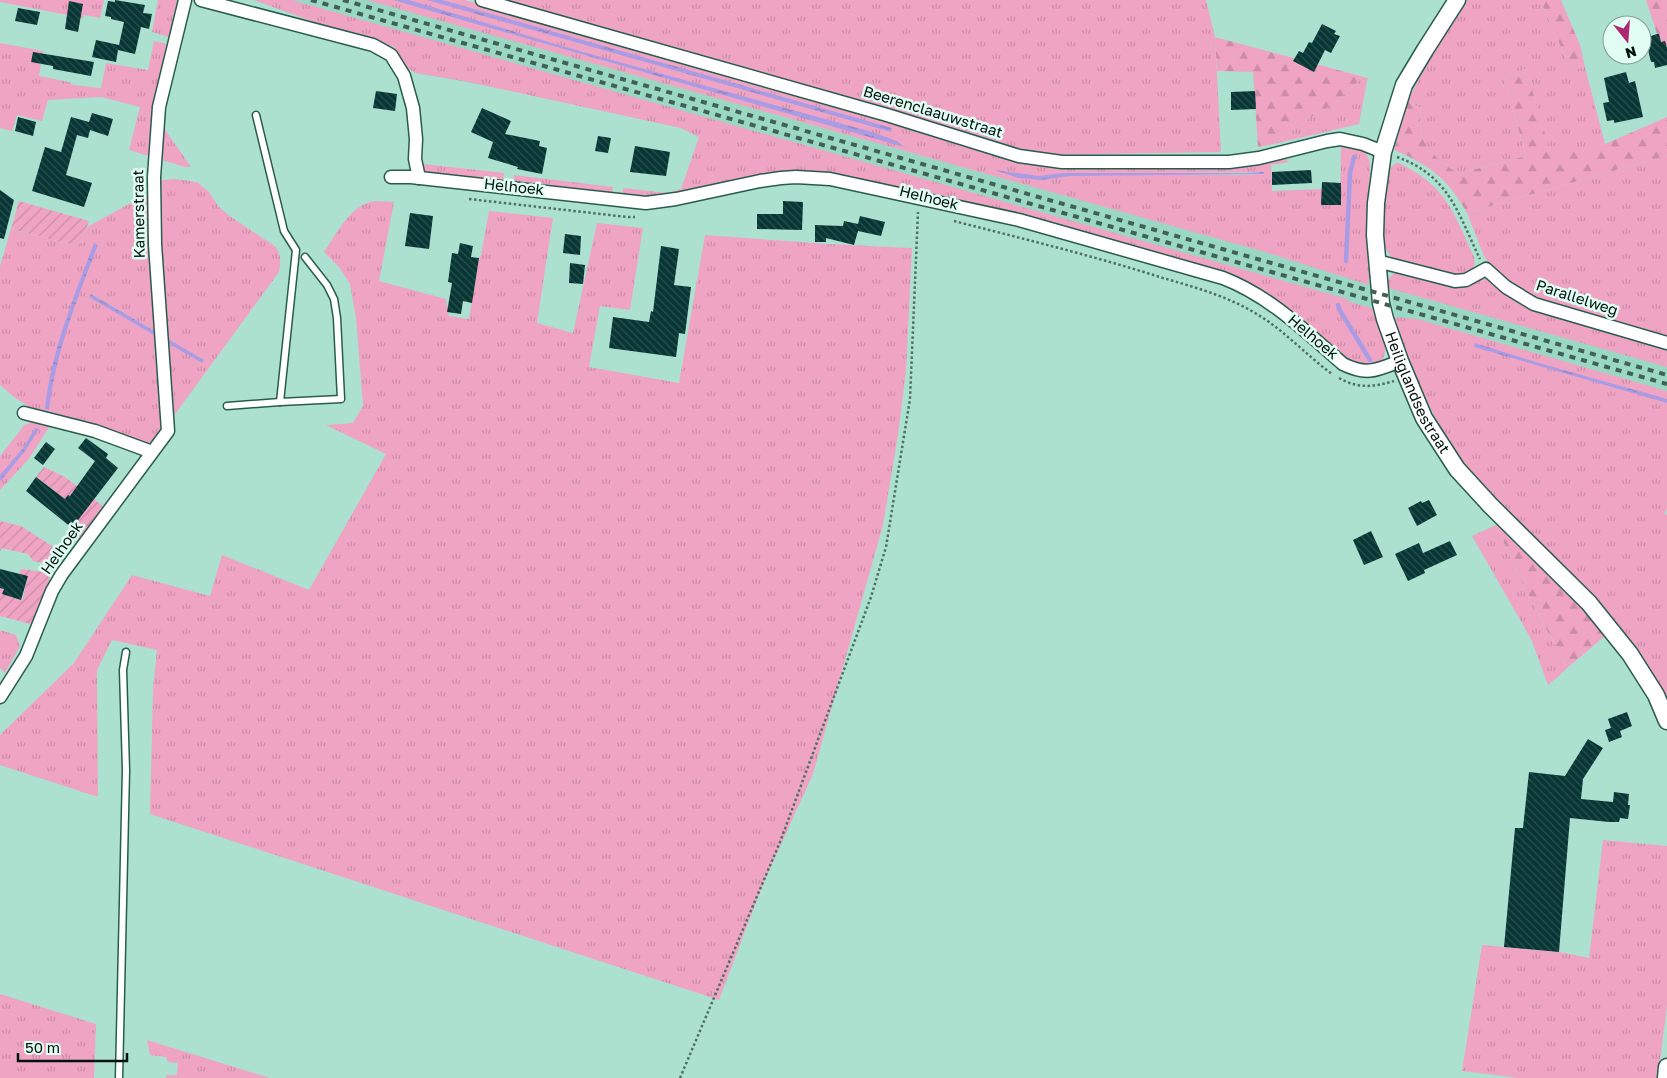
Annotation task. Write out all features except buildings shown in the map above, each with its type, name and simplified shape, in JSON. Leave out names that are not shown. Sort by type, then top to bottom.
[{"type":"street","name":"Kamerstraat","points":[[168,431],[155,244],[154,177],[159,107],[185,0]]},
{"type":"street","points":[[201,0],[373,45],[392,54],[404,76],[413,108],[416,139],[415,159],[419,178]]},
{"type":"street","name":"Beerenclaauwstraat","points":[[482,0],[887,114],[1034,159],[1080,163],[1229,162],[1259,158],[1340,139],[1363,144],[1383,152]]},
{"type":"street","name":"Heiliglandsestraat","points":[[1457,0],[1404,86],[1383,152],[1376,203],[1375,235],[1381,303],[1390,337],[1424,418],[1457,469],[1490,506],[1589,603],[1630,654],[1656,695],[1667,721]]},
{"type":"street","name":"Helhoek","points":[[391,177],[419,178],[646,203],[676,199],[760,180],[796,177],[830,179],[1019,220],[1237,283],[1271,303],[1343,364],[1364,372],[1373,372],[1400,361]]},
{"type":"street","points":[[1377,261],[1455,281],[1466,280],[1486,268]]},
{"type":"street","name":"Parallelweg","points":[[1486,268],[1506,287],[1534,304],[1667,343]]},
{"type":"street","points":[[24,413],[94,431],[152,452]]},
{"type":"street","name":"Helhoek","points":[[0,697],[26,656],[52,591],[62,574],[168,431]]},
{"type":"street","points":[[1666,1078],[1667,1067]]},
{"type":"lane","points":[[256,115],[284,230],[296,250],[280,402]]},
{"type":"lane","points":[[227,406],[341,399],[337,318],[334,299],[327,285],[305,257]]},
{"type":"lane","points":[[119,1078],[126,770],[122,670],[126,652]]},
{"type":"path","points":[[1383,152],[1400,158],[1424,171],[1445,190],[1453,201],[1486,268]]},
{"type":"path","name":"Helhoek","points":[[467,198],[635,217]]},
{"type":"path","points":[[680,1078],[780,842],[871,597],[886,547],[910,399],[920,198]]},
{"type":"path","name":"Helhoek","points":[[910,209],[918,212]]},
{"type":"path","name":"Helhoek","points":[[954,221],[1054,246],[1224,298],[1255,312],[1321,366],[1353,385],[1373,387],[1406,378]]},
{"type":"shaded area","points":[[254,0],[417,0],[1368,279],[1376,315],[699,137],[681,128],[542,96],[416,73],[403,66],[394,47],[314,22]]},
{"type":"shaded area","points":[[1390,284],[1667,350],[1667,413],[1414,341],[1395,317]]},
{"type":"green space","points":[[0,0],[104,0],[100,18],[84,15],[83,18],[0,2]]},
{"type":"green space","points":[[158,0],[177,0],[169,37],[152,32]]},
{"type":"green space","points":[[254,0],[292,0],[1348,299],[1347,301],[1375,309],[1385,344],[1385,354],[1377,364],[1371,365],[1349,359],[1274,298],[1255,286],[1235,277],[931,196],[759,175],[670,195],[622,197],[623,188],[668,193],[681,189],[699,137],[681,128],[469,82],[416,73],[403,66],[394,47],[314,22]]},
{"type":"green space","points":[[367,0],[465,0],[729,75],[1019,161],[1040,165],[1063,167],[1286,156],[1288,162],[1271,165],[1272,191],[1322,189],[1322,205],[1340,205],[1341,147],[1344,144],[1363,150],[1370,162],[1371,279],[1368,279],[1369,285],[1265,252]],"holes":[[[1263,172],[1264,174],[1240,175],[1065,174]]]},
{"type":"green space","points":[[499,0],[1206,0],[1215,37],[1221,152],[1038,155],[991,139]]},
{"type":"green space","points":[[1466,0],[1540,0],[1571,70],[1585,67],[1605,144],[1551,159],[1526,69],[1504,77],[1526,156],[1461,173],[1444,163],[1429,149],[1421,132],[1421,108],[1407,102],[1428,61]]},
{"type":"green space","points":[[1540,0],[1561,0],[1580,45],[1585,67],[1571,70]]},
{"type":"green space","points":[[1646,0],[1667,0],[1667,65],[1652,15]]},
{"type":"green space","points":[[1215,37],[1368,78],[1367,81],[1360,80],[1335,103],[1274,144],[1258,147],[1253,72],[1217,71]]},
{"type":"green space","points":[[154,41],[167,44],[151,116],[157,118],[191,167],[185,167],[129,150],[140,107],[101,97],[48,100],[42,121],[17,115],[12,131],[0,128],[0,43],[43,51],[39,76],[69,82],[73,85],[101,88],[106,63],[148,70]]},
{"type":"green space","points":[[1526,69],[1552,158],[1605,144],[1667,117],[1667,155],[1467,213],[1453,191],[1437,174],[1418,161],[1394,150],[1407,102],[1421,108],[1421,132],[1429,149],[1455,171],[1461,173],[1526,156],[1504,77]]},
{"type":"green space","points":[[1360,80],[1367,81],[1359,124],[1274,144],[1335,103]]},
{"type":"green space","points":[[1667,155],[1667,338],[1546,303],[1512,286],[1491,267],[1484,256],[1467,213]]},
{"type":"green space","points":[[1396,163],[1428,181],[1447,202],[1474,257],[1474,266],[1471,272],[1457,275],[1448,274],[1401,262],[1391,257],[1383,239],[1382,219],[1391,167]]},
{"type":"green space","points":[[424,164],[504,173],[503,183],[424,175]]},
{"type":"green space","points":[[514,175],[613,187],[612,196],[513,184]]},
{"type":"green space","points":[[175,179],[197,182],[209,192],[219,207],[231,217],[276,247],[280,256],[280,265],[279,272],[159,436],[148,443],[142,443],[36,411],[14,397],[0,385],[0,266],[11,229],[80,247],[87,227],[151,192],[150,188],[163,180]],"holes":[[[91,294],[203,360],[202,362],[90,297]]]},
{"type":"green space","points":[[19,201],[89,221],[80,247],[11,229]]},
{"type":"green space","points":[[376,201],[394,202],[379,281],[446,299],[449,316],[469,319],[478,261],[481,255],[489,211],[553,218],[537,323],[573,333],[597,223],[643,228],[630,310],[600,306],[589,367],[679,383],[705,235],[912,248],[906,371],[898,435],[883,525],[813,774],[763,884],[719,1000],[150,814],[153,688],[157,650],[112,640],[97,670],[98,797],[0,765],[0,735],[74,663],[132,575],[210,596],[222,555],[309,590],[386,454],[326,425],[353,423],[363,406],[356,318],[350,284],[339,267],[324,252],[352,213],[367,203]]},
{"type":"green space","points":[[1400,271],[1456,286],[1467,285],[1478,279],[1489,279],[1515,298],[1667,347],[1667,367],[1388,288],[1390,277]]},
{"type":"green space","points":[[1395,317],[1417,319],[1667,391],[1667,507],[1665,514],[1667,515],[1667,705],[1589,593],[1459,458],[1442,432],[1423,393],[1393,320]]},
{"type":"green space","points":[[35,421],[50,426],[28,460],[0,490],[0,456],[24,425]]},
{"type":"green space","points":[[44,467],[65,477],[104,507],[79,539],[69,531],[87,508],[69,495],[64,501],[54,493],[55,491],[36,477]]},
{"type":"green space","points":[[0,521],[21,526],[66,555],[59,562],[51,564],[33,561],[28,554],[1,548],[0,553]]},
{"type":"green space","points":[[1498,524],[1500,534],[1523,585],[1567,668],[1548,685],[1531,639],[1472,536]]},
{"type":"green space","points":[[1498,524],[1593,620],[1605,636],[1567,668],[1523,585],[1500,534]]},
{"type":"green space","points":[[21,569],[43,572],[49,576],[50,581],[33,624],[0,616],[0,588],[4,587],[3,594],[22,600],[28,576],[19,574]]},
{"type":"green space","points":[[0,630],[16,635],[20,646],[5,673],[0,668]]},
{"type":"green space","points":[[1603,840],[1667,846],[1667,1006],[1658,1078],[1518,1078],[1462,1071],[1482,945],[1559,952],[1589,958]]},
{"type":"green space","points":[[0,994],[96,1024],[94,1078],[0,1078]]},
{"type":"green space","points":[[147,1040],[270,1078],[166,1078],[166,1075],[177,1075],[178,1063],[168,1062],[166,1057],[150,1055]]},
{"type":"water","points":[[393,0],[409,0],[569,48],[872,132],[897,141],[904,147]]},
{"type":"water","points":[[427,0],[442,0],[892,128],[891,132]]},
{"type":"water","points":[[995,170],[1039,176],[1064,173],[1264,172],[1264,174],[1070,176],[1042,180],[1018,178]]},
{"type":"water","points":[[94,243],[98,245],[62,347],[52,388],[49,410],[45,409],[52,366],[58,345]]},
{"type":"water","points":[[91,294],[204,360],[202,363],[89,297]]},
{"type":"water","points":[[1475,343],[1667,399],[1667,403],[1474,347]]},
{"type":"water","points":[[35,428],[39,429],[25,451],[0,482],[0,475],[23,448]]},
{"type":"waterway","points":[[1346,261],[1350,173],[1354,157]]},
{"type":"waterway","points":[[1338,305],[1370,360]]},
{"type":"railway","points":[[311,0],[1667,384]]},
{"type":"railway","points":[[343,0],[1667,375]]}]
